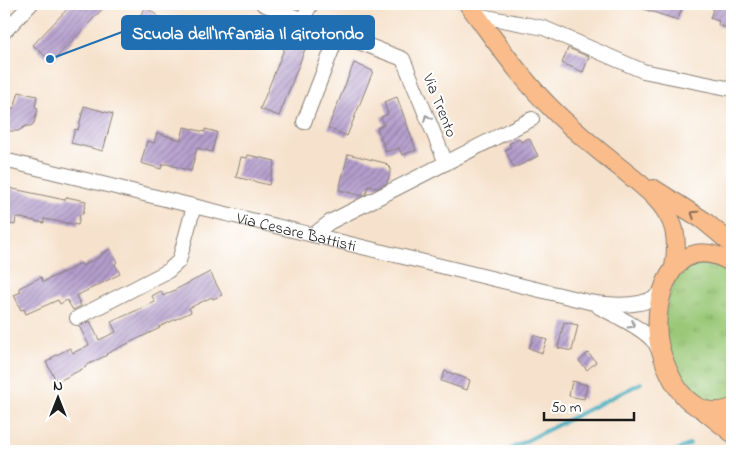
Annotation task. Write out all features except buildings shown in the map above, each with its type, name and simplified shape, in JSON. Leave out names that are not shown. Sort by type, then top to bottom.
[{"type":"main road","points":[[472,9],[532,88],[554,111],[647,189],[662,206],[669,216],[674,232],[676,244],[674,267]]},
{"type":"main road","points":[[621,168],[703,220],[732,244]]},
{"type":"main road","points":[[674,267],[689,256],[700,253],[712,254],[732,263]]},
{"type":"main road","name":"Via Cesare Battisti","points":[[674,267],[663,289],[658,311],[658,338],[665,362],[670,375],[682,394],[732,433]]},
{"type":"main road","points":[[700,408],[719,412],[732,408]]},
{"type":"street","points":[[4,31],[31,4]]},
{"type":"street","name":"Via Trento","points":[[263,4],[403,59],[446,163],[330,222],[313,235]]},
{"type":"street","points":[[302,20],[311,4]]},
{"type":"street","points":[[472,9],[544,28],[643,71],[732,89]]},
{"type":"street","points":[[304,122],[338,34]]},
{"type":"street","points":[[446,163],[532,119]]},
{"type":"street","name":"Via Cesare Battisti","points":[[4,160],[590,302],[610,305],[637,303],[656,297],[663,289]]},
{"type":"street","points":[[77,318],[173,267],[179,261],[194,206]]},
{"type":"street","name":"Via Cesare Battisti","points":[[590,302],[646,334],[653,340],[665,362]]},
{"type":"green space","points":[[711,261],[728,269],[732,274],[732,400],[717,404],[699,399],[686,387],[677,371],[665,336],[665,318],[669,297],[677,278],[688,265]]},
{"type":"waterway","points":[[506,451],[641,383]]},
{"type":"waterway","points":[[675,451],[690,444]]},
{"type":"place","name":"Scuola dell'Infanzia Il Girotondo","points":[[50,59]]}]
